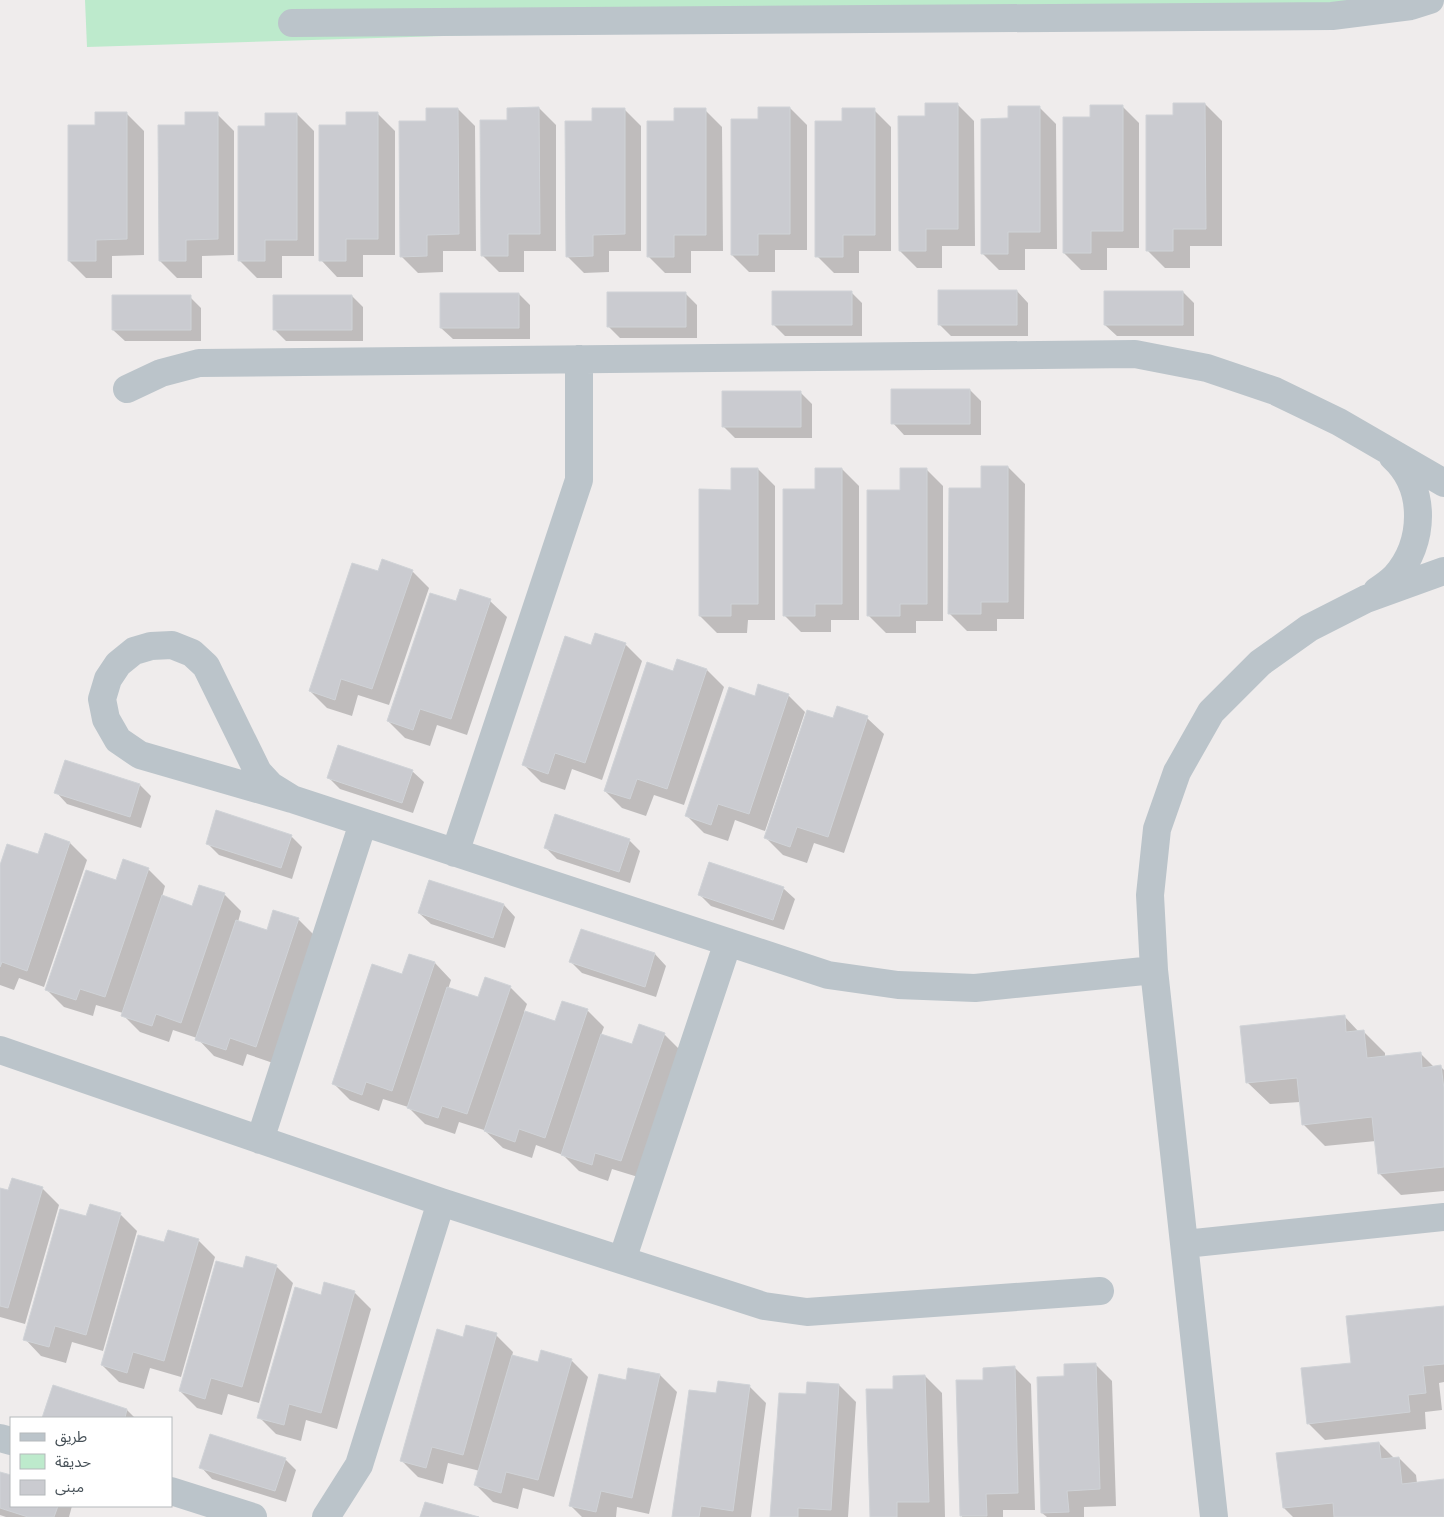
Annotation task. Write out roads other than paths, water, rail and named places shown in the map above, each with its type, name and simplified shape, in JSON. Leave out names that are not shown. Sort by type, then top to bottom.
[{"type":"street","points":[[292,23],[1332,16],[1411,6],[1430,0]]},
{"type":"street","points":[[127,389],[161,373],[198,363],[1135,354],[1207,368],[1275,391],[1339,422],[1444,483]]},
{"type":"street","points":[[455,852],[579,480],[579,359]]},
{"type":"street","points":[[1366,600],[1395,578],[1414,546],[1418,526],[1418,504],[1412,484],[1403,466],[1382,447]]},
{"type":"street","points":[[1214,1517],[1154,970],[1150,895],[1158,829],[1177,772],[1211,712],[1260,663],[1309,628],[1366,600],[1444,570]]},
{"type":"street","points":[[292,800],[272,786],[258,772],[206,666],[192,653],[172,645],[151,646],[134,651],[118,664],[108,679],[102,699],[106,719],[118,740],[140,755],[292,800],[455,852],[828,975],[898,985],[975,988],[1154,970]]},
{"type":"street","points":[[260,1140],[364,823]]},
{"type":"street","points":[[622,1260],[728,942]]},
{"type":"street","points":[[0,1050],[441,1202],[764,1306],[807,1312],[1100,1291]]},
{"type":"street","points":[[326,1517],[358,1466],[441,1202]]},
{"type":"street","points":[[1185,1244],[1444,1217]]},
{"type":"street","points":[[172,1491],[253,1517]]}]
